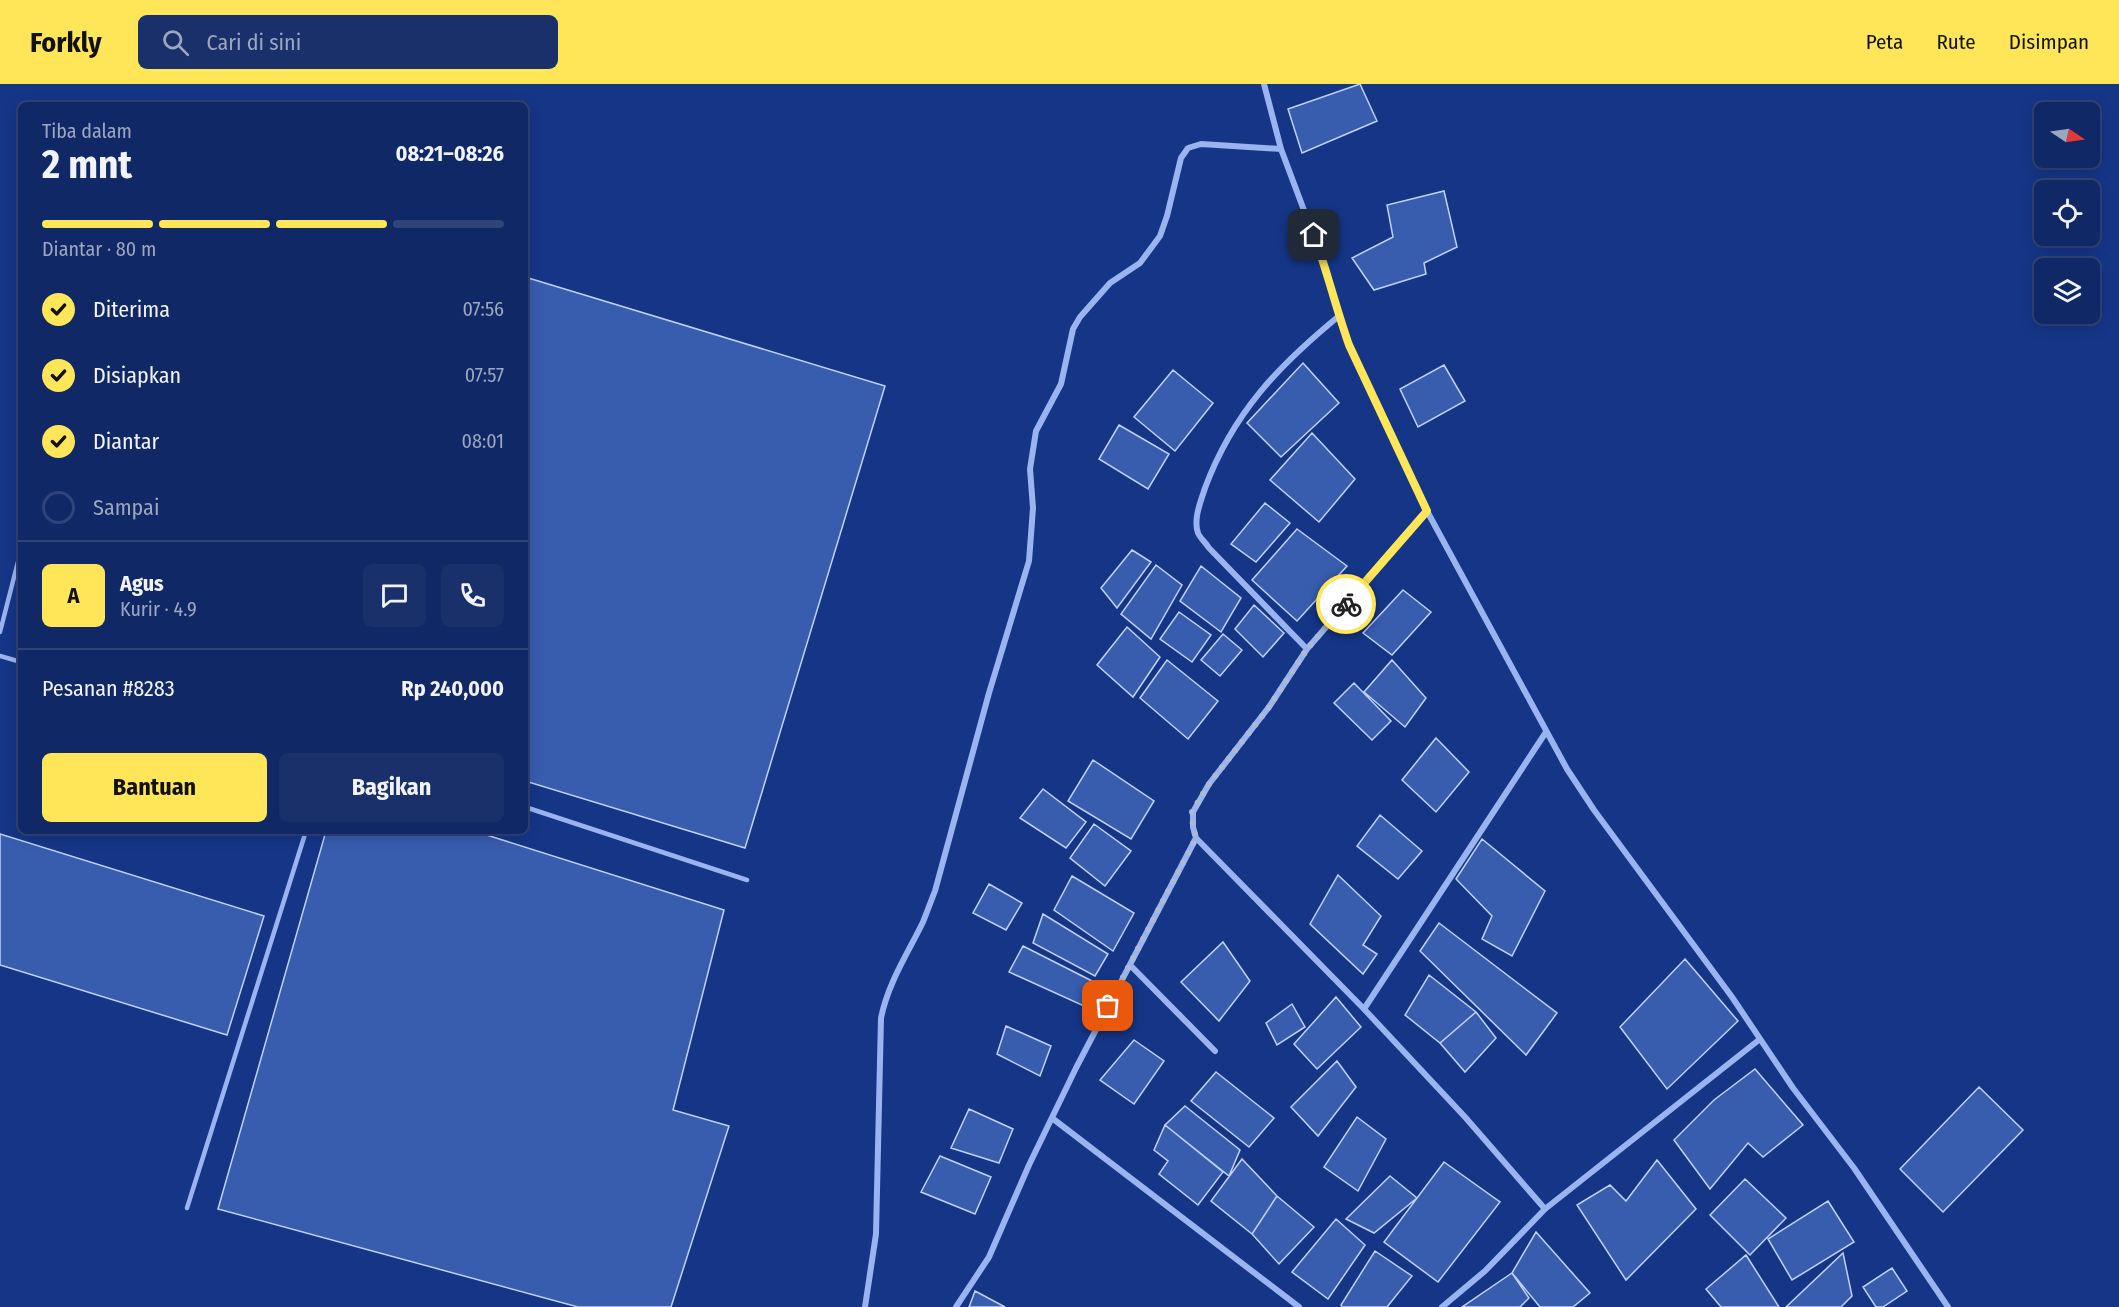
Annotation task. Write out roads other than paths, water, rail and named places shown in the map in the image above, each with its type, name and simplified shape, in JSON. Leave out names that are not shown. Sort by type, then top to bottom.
[{"type":"street","points":[[1264,84],[1281,149],[1326,269],[1349,345],[1427,511],[1546,732],[1594,810],[1732,997],[1793,1088],[1854,1168],[1948,1307]]},
{"type":"street","points":[[866,1307],[876,1234],[881,1018],[902,962],[935,891],[989,693],[1029,561],[1034,508],[1030,469],[1036,431],[1061,384],[1074,329],[1080,317],[1110,283],[1140,263],[1160,236],[1181,158],[1188,148],[1201,144],[1281,149]]},
{"type":"street","points":[[1307,649],[1209,548],[1198,532],[1196,517],[1212,470],[1240,416],[1306,343],[1339,316]]},
{"type":"street","points":[[1427,511],[1307,649],[1269,707],[1209,784],[1192,812],[1193,827],[1196,838],[1364,1009],[1465,1117],[1545,1209]]},
{"type":"street","points":[[1364,1009],[1546,732]]},
{"type":"street","points":[[956,1307],[989,1257],[1052,1118],[1196,838]]},
{"type":"street","points":[[1130,965],[1215,1051]]},
{"type":"street","points":[[1442,1307],[1485,1271],[1545,1209],[1760,1039]]},
{"type":"street","points":[[1052,1118],[1299,1307]]},
{"type":"lane","points":[[0,632],[18,562]]},
{"type":"lane","points":[[0,656],[18,661]]},
{"type":"lane","points":[[528,808],[747,880]]},
{"type":"lane","points":[[187,1208],[305,834]]}]
